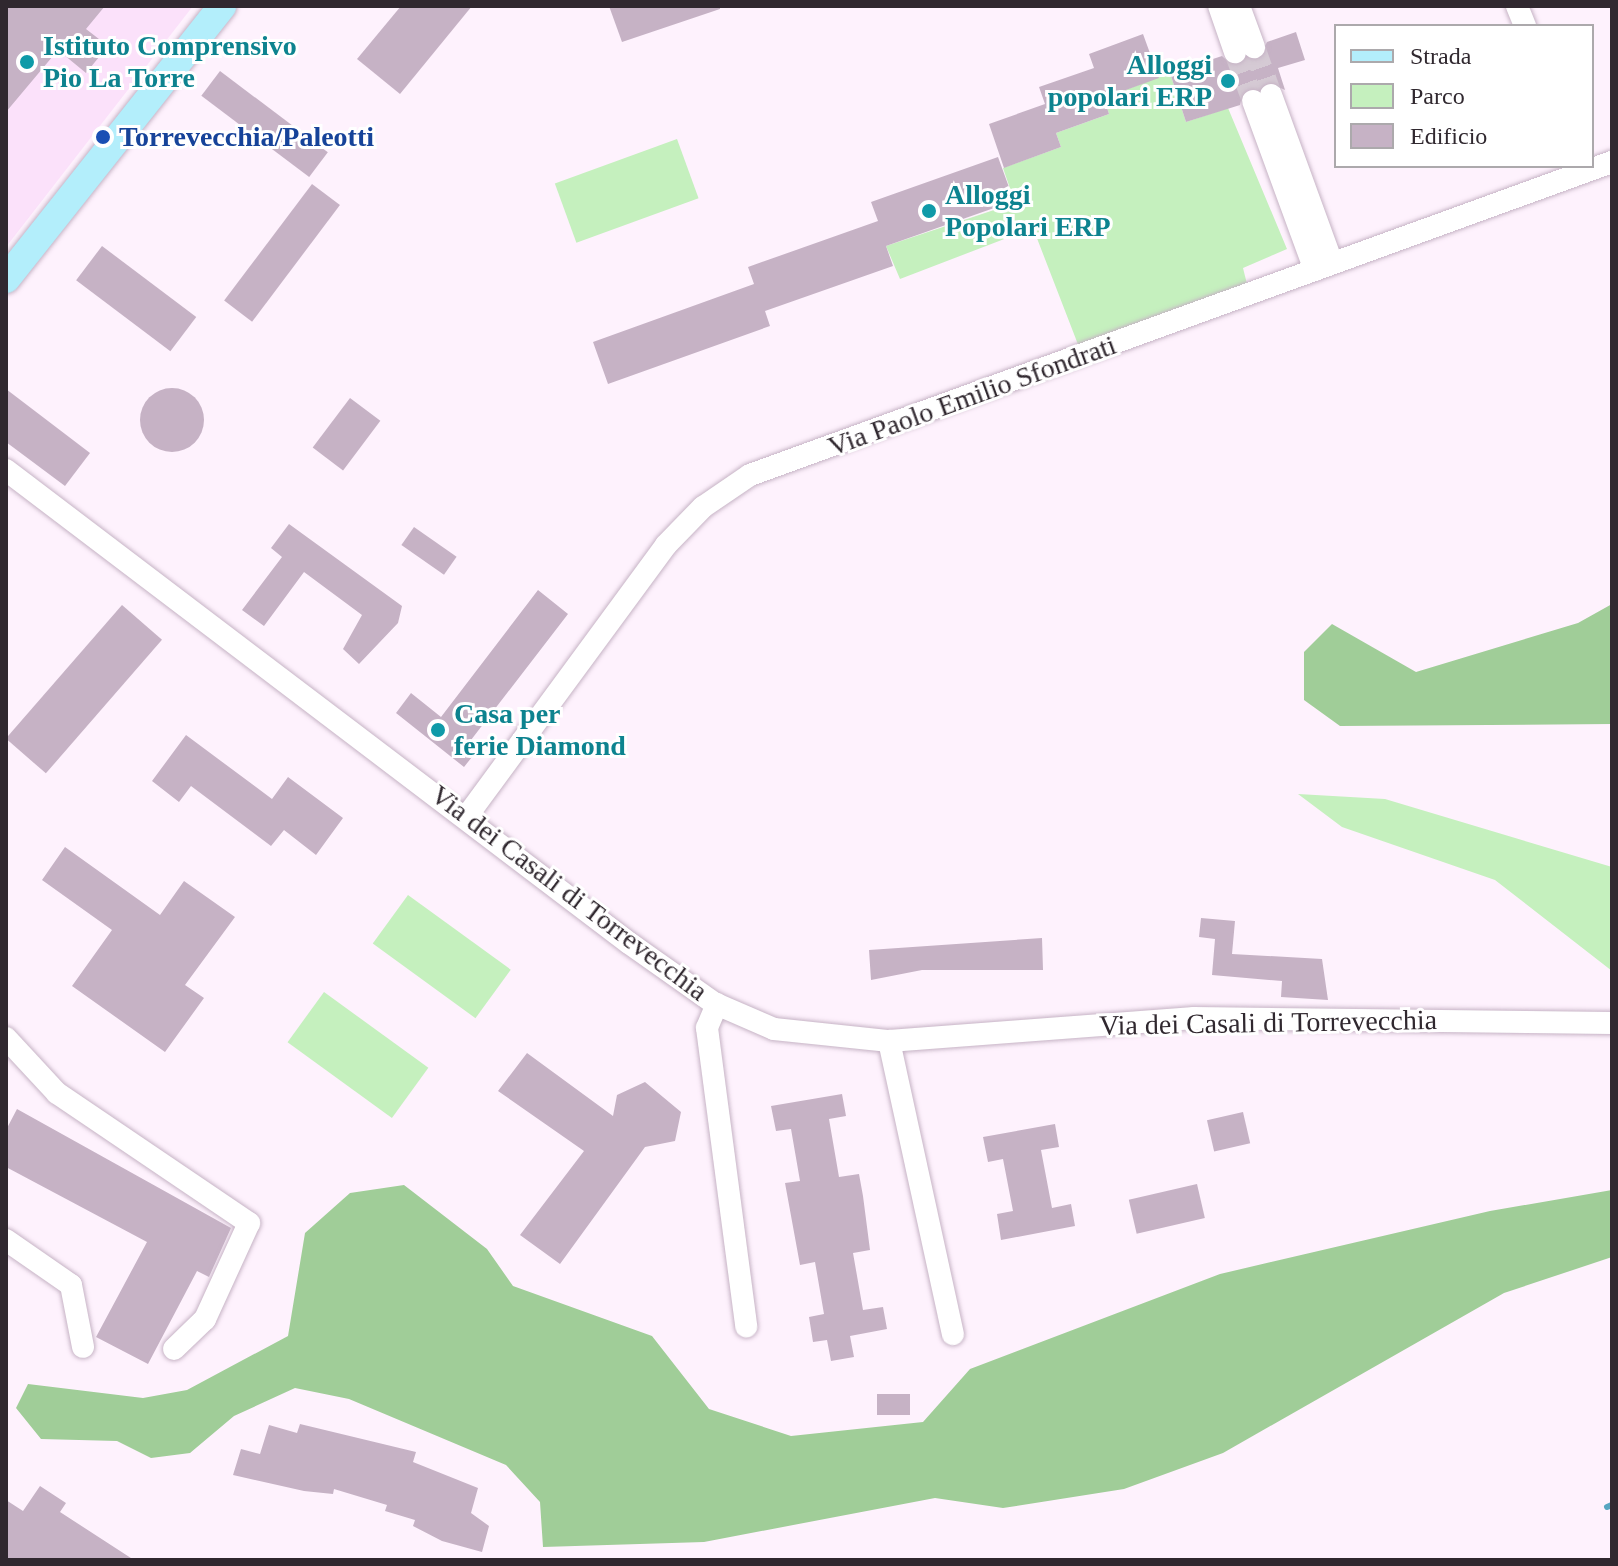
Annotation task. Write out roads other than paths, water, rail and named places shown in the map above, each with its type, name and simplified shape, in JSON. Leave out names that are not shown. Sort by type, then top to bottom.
[{"type":"main road","points":[[6,279],[222,6]]},
{"type":"street","points":[[1219,6],[1244,50],[1239,6]]},
{"type":"street","points":[[1262,98],[1324,267]]},
{"type":"street","name":"Via Paolo Emilio Sfondrati","points":[[467,816],[666,545],[703,507],[750,475],[1324,267],[1578,170]]},
{"type":"street","name":"Via dei Casali di Torrevecchia","points":[[6,470],[717,1004],[796,1035],[889,1041],[1207,1018],[1612,1023]]},
{"type":"street","points":[[717,1004],[707,1028],[746,1326]]},
{"type":"street","points":[[889,1041],[953,1334]]},
{"type":"street","points":[[10,1052],[57,1093],[249,1223],[205,1319],[174,1349]]},
{"type":"street","points":[[6,1240],[71,1285],[83,1347]]},
{"type":"waterway","points":[[1607,1507],[1612,1505]]},
{"type":"tunnel","points":[[1254,47],[1271,95]]},
{"type":"tunnel","points":[[1235,52],[1253,101]]},
{"type":"place","name":"Istituto Comprensivo Pio La Torre","points":[[27,62]]},
{"type":"place","name":"Alloggi popolari ERP","points":[[1228,81]]},
{"type":"place","name":"Torrevecchia/Paleotti","points":[[103,137]]},
{"type":"place","name":"Alloggi Popolari ERP","points":[[929,211]]},
{"type":"place","name":"Casa per ferie Diamond","points":[[438,730]]}]
